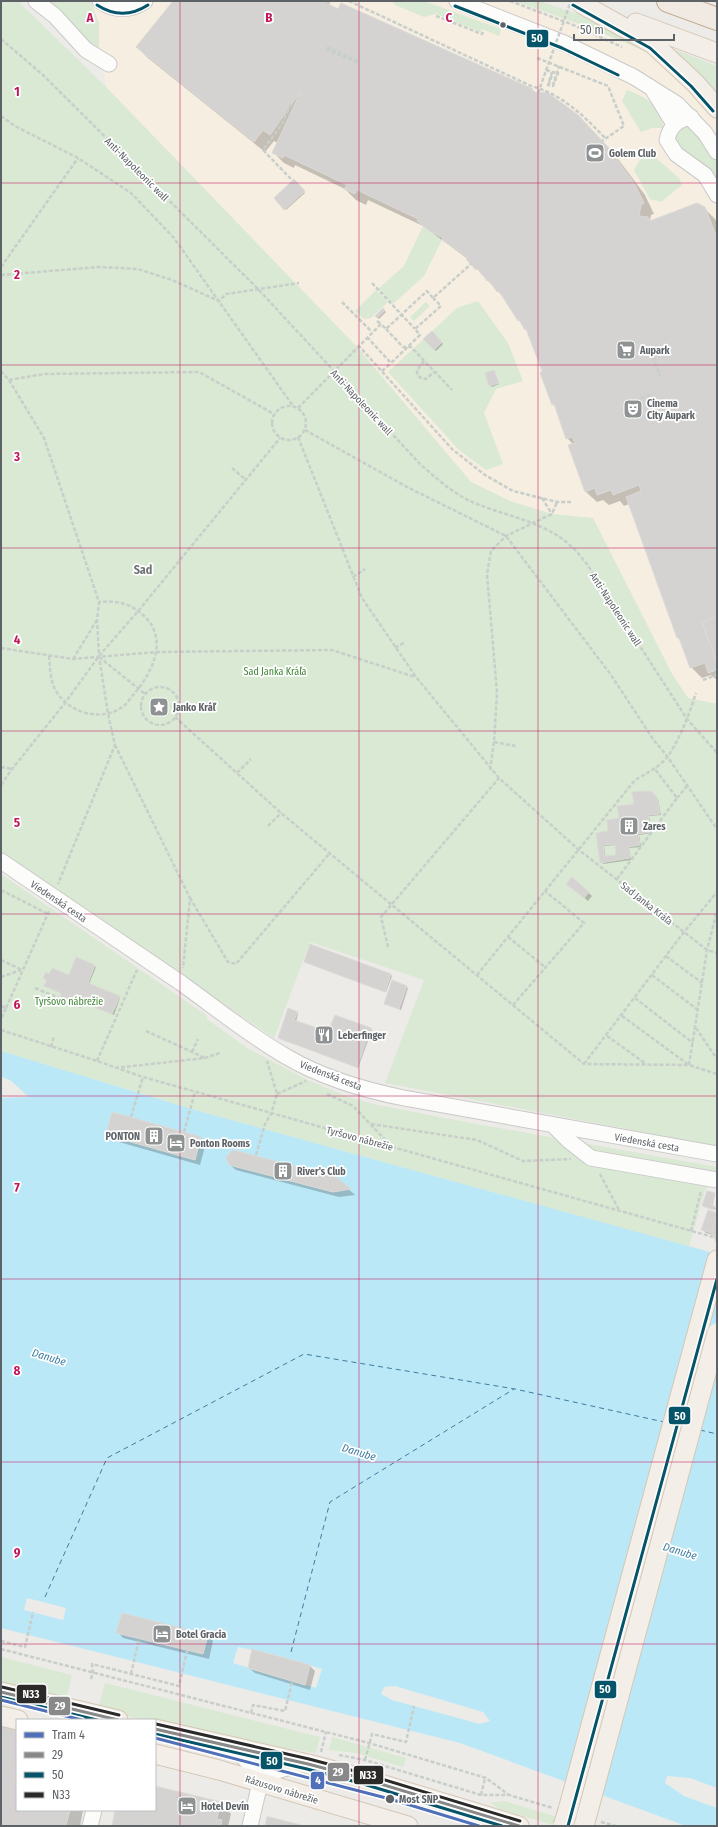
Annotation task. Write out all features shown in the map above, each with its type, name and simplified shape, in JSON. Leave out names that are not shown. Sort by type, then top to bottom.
[{"type":"highway","points":[[668,1],[717,19]]},
{"type":"main road","points":[[576,2],[717,53]]},
{"type":"main road","points":[[576,2],[653,44],[695,83],[717,108]]},
{"type":"main road","points":[[560,1818],[717,1260]]},
{"type":"main road","points":[[591,1823],[717,1333]]},
{"type":"main road","points":[[1,1692],[114,1719]]},
{"type":"main road","points":[[1,1716],[16,1720]]},
{"type":"main road","points":[[156,1729],[308,1764],[361,1778],[519,1826]]},
{"type":"main road","name":"Rázusovo nábrežie","points":[[156,1754],[260,1782],[408,1826]]},
{"type":"street","points":[[36,1],[56,16],[86,50],[109,64]]},
{"type":"street","points":[[100,1],[110,6],[124,9],[135,7],[145,1]]},
{"type":"street","points":[[457,1],[564,43],[634,77],[677,104],[705,133],[717,152]]},
{"type":"street","points":[[651,88],[674,124]]},
{"type":"street","points":[[691,117],[682,119],[674,124],[667,140],[676,154],[705,175],[717,195]]},
{"type":"street","name":"Viedenská cesta","points":[[1,861],[272,1048],[325,1075],[388,1095],[717,1154]]},
{"type":"street","points":[[553,1125],[568,1140],[591,1158],[711,1178]]},
{"type":"street","points":[[224,1745],[240,1754],[253,1768],[260,1782]]},
{"type":"street","points":[[250,1826],[260,1782],[271,1773],[279,1769],[308,1764]]},
{"type":"street","points":[[90,1826],[94,1811]]},
{"type":"path","points":[[350,1],[531,86],[546,90],[574,108],[606,139]]},
{"type":"path","points":[[510,1],[571,24],[628,49]]},
{"type":"path","points":[[538,93],[546,70],[576,2]]},
{"type":"path","points":[[436,16],[482,34],[483,32]]},
{"type":"path","name":"Anti-Napoleonic wall","points":[[1,39],[43,75],[258,289],[420,464],[446,486],[468,500],[532,524],[556,535],[573,548],[582,559],[687,719],[717,753]]},
{"type":"path","points":[[327,48],[358,62]]},
{"type":"path","points":[[538,58],[608,86],[624,126],[602,141]]},
{"type":"path","points":[[546,70],[552,72],[548,84],[553,86],[558,73],[554,72],[549,84],[553,85],[557,73],[559,66]]},
{"type":"path","points":[[291,179],[264,150],[282,124],[292,104]]},
{"type":"path","points":[[1,116],[15,126],[78,158],[131,193],[174,238],[293,406]]},
{"type":"path","points":[[1,267],[78,158]]},
{"type":"path","points":[[433,298],[471,264]]},
{"type":"path","points":[[1,275],[99,267],[138,269],[172,280],[219,301]]},
{"type":"path","points":[[219,301],[226,294],[299,283]]},
{"type":"path","points":[[372,283],[420,335],[382,371]]},
{"type":"path","points":[[386,329],[427,291],[441,306],[415,329]]},
{"type":"path","points":[[342,302],[372,332]]},
{"type":"path","points":[[377,321],[403,347],[411,347],[452,390]]},
{"type":"path","points":[[298,408],[358,345],[381,324]]},
{"type":"path","points":[[368,336],[392,362]]},
{"type":"path","points":[[358,345],[452,449],[485,475],[513,491],[557,502],[571,502]]},
{"type":"path","points":[[652,358],[659,376]]},
{"type":"path","points":[[424,361],[417,370],[417,375],[426,379],[434,372]]},
{"type":"path","points":[[1,371],[9,380],[44,438],[99,602],[97,620],[99,656],[108,714],[115,745],[190,898],[228,962],[236,964],[329,854]]},
{"type":"path","points":[[9,380],[44,374],[199,372],[274,414]]},
{"type":"path","points":[[641,398],[653,394]]},
{"type":"path","points":[[293,406],[298,408],[305,416],[305,430],[298,438],[289,440],[280,438],[273,430],[272,419],[274,414],[282,407],[293,406]]},
{"type":"path","points":[[305,430],[407,487],[506,536],[611,675],[717,829]]},
{"type":"path","points":[[1,785],[65,703],[99,656],[139,610],[280,438]]},
{"type":"path","name":"Sad Janka Kráľa","points":[[298,438],[362,598],[416,677],[490,770],[579,850],[707,950],[717,953]]},
{"type":"path","points":[[232,468],[245,479]]},
{"type":"path","points":[[542,498],[552,514]]},
{"type":"path","points":[[490,770],[494,742],[497,693],[487,574],[491,551],[506,536],[552,514],[557,502]]},
{"type":"path","points":[[353,577],[365,569]]},
{"type":"path","points":[[49,656],[50,674],[56,690],[65,703],[78,711],[94,715],[108,714],[124,706],[139,689],[151,671],[157,652],[156,634],[149,621],[139,610],[113,600],[99,602]]},
{"type":"path","points":[[74,659],[97,620]]},
{"type":"path","points":[[395,648],[405,642]]},
{"type":"path","points":[[1,648],[74,659],[157,652],[332,650],[416,677]]},
{"type":"path","points":[[99,656],[145,694]]},
{"type":"path","points":[[704,680],[717,675]]},
{"type":"path","points":[[157,687],[174,693],[179,705],[175,717],[171,721],[160,724],[148,720],[142,710],[145,694],[157,687]]},
{"type":"path","points":[[477,975],[636,780],[654,768],[667,756],[687,719],[696,693]]},
{"type":"path","points":[[175,717],[281,813],[329,854],[584,1064],[689,1065],[717,1074]]},
{"type":"path","points":[[494,742],[516,746]]},
{"type":"path","points":[[56,888],[115,745]]},
{"type":"path","points":[[237,773],[251,759]]},
{"type":"path","points":[[1,767],[12,769]]},
{"type":"path","points":[[654,768],[677,798]]},
{"type":"path","points":[[388,947],[381,918],[499,778]]},
{"type":"path","points":[[617,879],[688,785]]},
{"type":"path","points":[[268,826],[281,813]]},
{"type":"path","points":[[1,890],[48,914]]},
{"type":"path","points":[[513,1005],[584,923],[545,891]]},
{"type":"path","points":[[584,1064],[607,1036],[684,932],[717,892]]},
{"type":"path","points":[[181,984],[190,898]]},
{"type":"path","points":[[1,1018],[50,907]]},
{"type":"path","points":[[689,1065],[707,950],[717,911]]},
{"type":"path","points":[[508,936],[545,967]]},
{"type":"path","points":[[666,956],[702,983]]},
{"type":"path","points":[[1,960],[22,970]]},
{"type":"path","points":[[97,1061],[137,969]]},
{"type":"path","points":[[1,977],[22,970]]},
{"type":"path","points":[[652,975],[698,1010]]},
{"type":"path","points":[[35,988],[81,1007]]},
{"type":"path","points":[[635,998],[693,1043]]},
{"type":"path","points":[[1,1006],[6,1008]]},
{"type":"path","points":[[622,1016],[689,1065]]},
{"type":"path","points":[[116,1017],[120,1019]]},
{"type":"path","points":[[696,1028],[717,1059]]},
{"type":"path","name":"Tyršovo nábrežie","points":[[1,1030],[143,1077],[713,1237]]},
{"type":"path","points":[[146,1031],[205,1058]]},
{"type":"path","points":[[51,1047],[54,1036]]},
{"type":"path","points":[[607,1036],[647,1065]]},
{"type":"path","points":[[192,1052],[198,1039]]},
{"type":"path","points":[[113,1068],[205,1058],[220,1053]]},
{"type":"path","points":[[256,1155],[265,1124],[271,1114],[277,1094],[267,1058]]},
{"type":"path","points":[[131,1117],[143,1077]]},
{"type":"path","points":[[277,1094],[310,1078]]},
{"type":"path","points":[[184,1132],[195,1092]]},
{"type":"path","points":[[327,1094],[353,1106],[393,1147]]},
{"type":"path","points":[[371,1124],[477,1140],[523,1161],[591,1158],[620,1211]]},
{"type":"path","points":[[691,1231],[711,1178]]},
{"type":"path","points":[[1,1641],[25,1647],[33,1612]]},
{"type":"path","points":[[131,1674],[140,1639]]},
{"type":"path","points":[[1,1649],[369,1743],[486,1778],[509,1795],[560,1818]]},
{"type":"path","points":[[91,1679],[93,1672],[92,1664],[179,1686],[187,1650]]},
{"type":"path","points":[[251,1713],[253,1705],[285,1712],[292,1682]]},
{"type":"path","points":[[365,1760],[372,1734],[406,1742],[414,1706]]},
{"type":"path","points":[[326,1732],[320,1752],[327,1753]]},
{"type":"path","points":[[334,1754],[365,1760],[480,1795],[509,1795]]},
{"type":"path","points":[[480,1795],[486,1778]]},
{"type":"path","points":[[591,1823],[616,1826]]},
{"type":"shaded area","points":[[90,1],[515,1],[593,29],[654,55],[713,114],[717,120],[717,704],[688,698],[672,674],[593,518],[552,514],[510,501],[471,482],[357,347],[107,88],[99,55],[95,11]]},
{"type":"green space","name":"Sad Janka Kráľa","points":[[1,1],[18,1],[107,88],[357,347],[471,482],[510,501],[552,514],[593,518],[672,674],[688,698],[717,704],[717,1146],[385,1083],[424,980],[310,942],[274,1038],[1,851]]},
{"type":"green space","points":[[44,1],[90,1],[99,23],[99,55]]},
{"type":"green space","points":[[391,1],[424,1],[501,29],[499,36],[482,29],[481,32],[436,14],[424,17],[395,5]]},
{"type":"green space","points":[[515,1],[540,1],[580,15],[654,55],[593,29]]},
{"type":"green space","points":[[676,50],[717,66],[717,97],[675,53]]},
{"type":"green space","points":[[627,90],[647,99],[652,103],[659,113],[664,128],[652,128],[641,132],[622,101]]},
{"type":"green space","points":[[685,124],[704,141],[715,157],[717,163],[717,185],[678,144],[675,137],[677,128]]},
{"type":"green space","points":[[654,147],[657,159],[679,178],[682,185],[661,202],[650,199],[634,170],[640,160]]},
{"type":"green space","points":[[423,226],[443,238],[424,276],[393,304],[378,289],[404,266]]},
{"type":"green space","points":[[376,290],[388,302],[371,318],[364,319],[355,311]]},
{"type":"green space","points":[[478,301],[508,343],[523,381],[496,389],[484,413],[503,464],[486,470],[459,450],[388,372],[457,308]]},
{"type":"green space","points":[[426,302],[430,306],[414,321],[410,317]]},
{"type":"green space","name":"Tyršovo nábrežie","points":[[1,874],[206,1015],[207,1019],[247,1048],[308,1080],[346,1096],[373,1104],[460,1121],[717,1167],[705,1191],[689,1247],[195,1110],[1,1051]]},
{"type":"green space","points":[[1,1657],[72,1675],[66,1701],[1,1685]]},
{"type":"green space","points":[[105,1683],[320,1737],[316,1753],[211,1736],[156,1720],[156,1719],[140,1719],[98,1709]]},
{"type":"green space","points":[[332,1737],[406,1758],[403,1767],[356,1753],[329,1750]]},
{"type":"green space","points":[[504,1801],[588,1826],[557,1826],[500,1809],[490,1803]]},
{"type":"water","name":"Danube","points":[[1,1051],[195,1110],[717,1254],[717,1826],[686,1826],[460,1743],[1,1628]]},
{"type":"pier","points":[[1,1077],[10,1080],[29,1097],[1,1098]]},
{"type":"pier","points":[[27,1598],[66,1608],[63,1620],[24,1610]]},
{"type":"pier","points":[[238,1647],[268,1653],[322,1669],[316,1688],[233,1663]]},
{"type":"pier","points":[[395,1686],[483,1712],[490,1721],[480,1724],[392,1700],[381,1694],[384,1687]]},
{"type":"pier","points":[[667,1776],[690,1778],[717,1788],[717,1808],[684,1796],[665,1783]]},
{"type":"building","name":"Aupark","points":[[173,1],[322,1],[338,9],[341,3],[533,89],[532,93],[547,92],[578,115],[608,147],[634,183],[644,203],[641,205],[639,216],[648,217],[650,221],[697,203],[705,207],[717,238],[717,616],[702,622],[717,663],[717,670],[708,673],[705,663],[690,668],[679,638],[677,638],[626,497],[641,491],[639,485],[613,495],[611,490],[597,495],[595,488],[585,492],[568,445],[575,443],[572,437],[566,439],[554,404],[552,405],[540,373],[542,371],[526,329],[525,330],[519,320],[518,321],[499,291],[497,292],[489,280],[487,281],[478,269],[476,270],[466,259],[467,257],[442,239],[443,238],[433,233],[417,221],[418,219],[357,190],[355,194],[344,189],[347,185],[284,155],[283,158],[272,153],[301,91],[270,135],[263,130],[254,142],[136,47]]},
{"type":"building","points":[[294,179],[305,191],[284,210],[274,198]]},
{"type":"building","points":[[383,308],[385,310],[377,318],[375,316]]},
{"type":"building","points":[[432,331],[442,342],[434,350],[423,339]]},
{"type":"building","points":[[494,370],[499,383],[489,386],[485,373]]},
{"type":"building","points":[[717,616],[717,663],[702,622]]},
{"type":"building","name":"Zares","points":[[632,792],[652,792],[657,797],[660,814],[648,815],[651,832],[638,834],[640,845],[628,847],[630,858],[600,863],[596,833],[608,831],[607,820],[619,818],[617,806],[634,804]],"holes":[[[615,844],[616,855],[604,856],[603,845]]]},
{"type":"building","points":[[572,877],[589,892],[584,898],[566,884]]},
{"type":"building","points":[[310,944],[391,974],[385,992],[304,962]]},
{"type":"building","points":[[76,957],[95,965],[88,983],[120,996],[112,1014],[80,1001],[79,1004],[60,996],[61,993],[44,986],[47,980],[43,978],[46,972],[49,974],[52,968],[69,975]]},
{"type":"building","points":[[392,980],[407,986],[399,1009],[384,1004]]},
{"type":"building","name":"Leberfinger","points":[[288,1008],[298,1012],[294,1020],[328,1032],[335,1015],[371,1028],[357,1067],[278,1038]]},
{"type":"building","name":"PONTON","points":[[112,1112],[201,1137],[195,1160],[106,1135]]},
{"type":"building","name":"River's Club","points":[[233,1150],[336,1177],[351,1189],[333,1192],[229,1165],[226,1157]]},
{"type":"building","points":[[707,1191],[715,1193],[711,1205],[715,1206],[714,1210],[702,1206]]},
{"type":"building","points":[[708,1210],[717,1213],[712,1233],[701,1230]]},
{"type":"building","points":[[717,1215],[717,1245],[712,1231]]},
{"type":"building","name":"Botel Gracia","points":[[122,1613],[208,1635],[203,1654],[116,1633]]},
{"type":"building","points":[[252,1649],[310,1665],[305,1685],[248,1668]]},
{"type":"building","points":[[1,1719],[16,1723],[16,1811],[70,1811],[66,1826],[1,1826]]},
{"type":"building","name":"Hotel Devín","points":[[156,1786],[221,1802],[215,1826],[156,1826],[148,1824],[147,1826],[112,1826],[115,1811],[156,1811]]},
{"type":"building","points":[[267,1817],[269,1817],[305,1826],[265,1826]]},
{"type":"building","points":[[217,1819],[222,1820],[221,1826],[215,1826]]},
{"type":"ferry route","points":[[45,1597],[107,1458],[304,1354],[515,1389],[664,1422]]},
{"type":"ferry route","points":[[291,1652],[330,1502],[514,1389]]},
{"type":"ferry route","points":[[700,1430],[717,1434]]},
{"type":"tram line","name":"4","points":[[1,1700],[78,1719]]},
{"type":"tram line","name":"4","points":[[156,1738],[390,1799],[479,1826]]},
{"type":"transit line","name":"50","points":[[97,5],[103,9],[116,13],[129,13],[142,9],[148,5]]},
{"type":"transit line","name":"50","points":[[573,5],[650,48],[691,86],[713,111]]},
{"type":"transit line","name":"50","points":[[455,6],[562,48],[618,75]]},
{"type":"transit line","name":"50","points":[[568,1826],[717,1279]]},
{"type":"transit line","name":"N33","points":[[2,1687],[119,1715]]},
{"type":"transit line","name":"29","points":[[1,1692],[114,1719]]},
{"type":"transit line","name":"50","points":[[1,1697],[93,1719]]},
{"type":"transit line","name":"N33","points":[[156,1724],[309,1759],[362,1773],[520,1821]]},
{"type":"transit line","name":"29","points":[[156,1729],[308,1764],[361,1778],[519,1826]]},
{"type":"transit line","name":"50","points":[[156,1734],[307,1769],[360,1783],[502,1826]]},
{"type":"place","name":"Golem Club","points":[[595,153]]},
{"type":"place","name":"Aupark","points":[[626,350]]},
{"type":"place","name":"Cinema City Aupark","points":[[633,409]]},
{"type":"place","name":"Janko Kráľ","points":[[159,707]]},
{"type":"place","name":"Zares","points":[[629,826]]},
{"type":"place","name":"Leberfinger","points":[[324,1035]]},
{"type":"place","name":"PONTON","points":[[154,1136]]},
{"type":"place","name":"Ponton Rooms","points":[[176,1143]]},
{"type":"place","name":"River's Club","points":[[283,1171]]},
{"type":"place","name":"Botel Gracia","points":[[162,1634]]},
{"type":"place","name":"Most SNP","points":[[390,1799]]},
{"type":"place","name":"Hotel Devín","points":[[187,1806]]},
{"type":"district","name":"Sad","points":[[143,570]]}]
